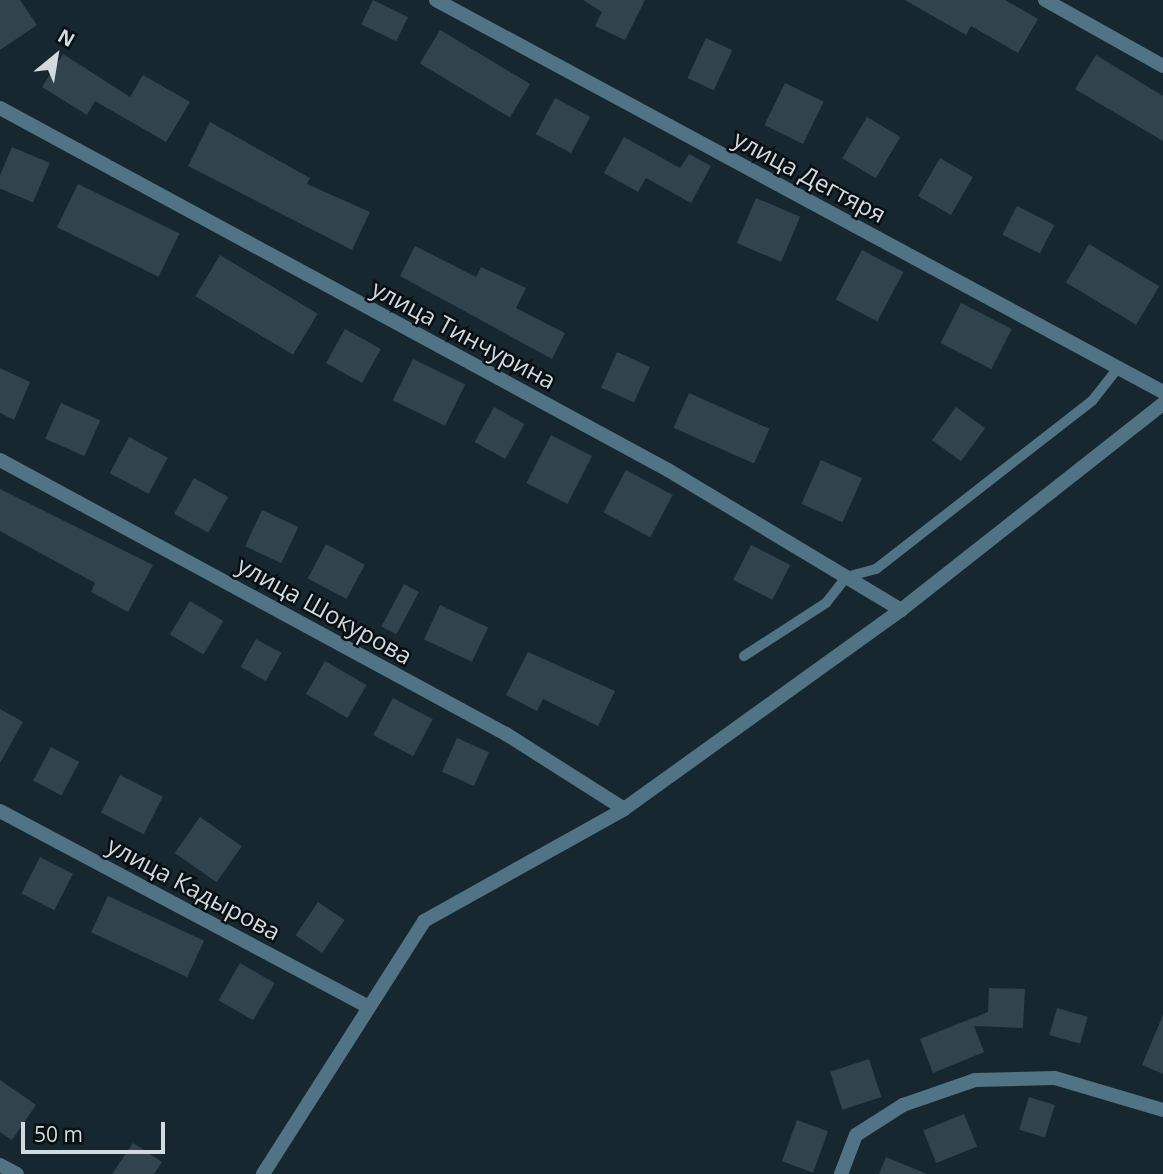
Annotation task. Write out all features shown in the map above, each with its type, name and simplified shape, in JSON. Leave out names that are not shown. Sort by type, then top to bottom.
[{"type":"street","name":"улица Дегтяря","points":[[436,0],[1163,392]]},
{"type":"street","points":[[1045,0],[1163,66]]},
{"type":"street","name":"улица Тинчурина","points":[[0,108],[668,470],[901,610]]},
{"type":"street","points":[[263,1174],[367,1006],[424,921],[624,809],[901,610],[1163,404]]},
{"type":"street","name":"улица Шокурова","points":[[0,460],[506,734],[624,809]]},
{"type":"street","name":"улица Кадырова","points":[[0,811],[367,1006]]},
{"type":"street","points":[[841,1174],[856,1135],[903,1105],[975,1080],[1055,1077],[1163,1110]]},
{"type":"street","points":[[0,1165],[17,1174]]},
{"type":"lane","points":[[744,656],[826,603],[846,577],[876,569],[1092,401],[1118,368]]},
{"type":"building","points":[[0,0],[20,0],[37,25],[0,50]]},
{"type":"building","points":[[373,0],[408,17],[396,41],[361,24]]},
{"type":"building","points":[[583,0],[645,0],[625,40],[595,26],[602,12]]},
{"type":"building","points":[[905,0],[1005,0],[1038,19],[1018,53],[971,26],[966,35]]},
{"type":"building","points":[[440,30],[530,84],[510,118],[420,63]]},
{"type":"building","points":[[706,38],[732,50],[714,90],[687,78]]},
{"type":"building","points":[[63,54],[130,97],[143,75],[190,102],[166,142],[95,101],[87,115],[42,87]]},
{"type":"building","points":[[1096,55],[1163,96],[1163,141],[1075,89]]},
{"type":"building","points":[[785,83],[824,102],[803,144],[764,125]]},
{"type":"building","points":[[555,98],[590,117],[571,153],[536,134]]},
{"type":"building","points":[[867,117],[900,137],[876,178],[842,158]]},
{"type":"building","points":[[210,122],[310,178],[307,184],[370,212],[352,250],[188,166]]},
{"type":"building","points":[[624,137],[680,168],[689,154],[711,166],[691,203],[646,178],[638,192],[604,173]]},
{"type":"building","points":[[12,147],[50,163],[33,203],[0,189],[0,175]]},
{"type":"building","points":[[940,158],[973,177],[951,215],[918,196]]},
{"type":"building","points":[[78,184],[180,234],[159,277],[57,227]]},
{"type":"building","points":[[756,198],[800,217],[781,262],[737,243]]},
{"type":"building","points":[[1017,206],[1054,225],[1040,254],[1002,235]]},
{"type":"building","points":[[1089,244],[1159,286],[1136,325],[1066,283]]},
{"type":"building","points":[[415,246],[476,277],[481,267],[526,288],[516,308],[565,333],[552,359],[400,276]]},
{"type":"building","points":[[862,250],[903,272],[877,322],[836,299]]},
{"type":"building","points":[[220,255],[318,314],[293,355],[195,296]]},
{"type":"building","points":[[961,303],[1012,329],[991,369],[941,343]]},
{"type":"building","points":[[345,329],[381,349],[362,383],[326,363]]},
{"type":"building","points":[[617,352],[650,367],[634,402],[601,388]]},
{"type":"building","points":[[413,359],[465,384],[445,426],[393,400]]},
{"type":"building","points":[[0,368],[30,382],[14,420],[0,413]]},
{"type":"building","points":[[689,393],[769,429],[754,464],[674,428]]},
{"type":"building","points":[[61,403],[100,420],[84,456],[45,439]]},
{"type":"building","points":[[494,407],[525,424],[505,459],[475,442]]},
{"type":"building","points":[[956,407],[985,428],[961,461],[932,440]]},
{"type":"building","points":[[551,435],[592,456],[567,504],[526,483]]},
{"type":"building","points":[[129,437],[168,458],[149,494],[110,473]]},
{"type":"building","points":[[821,460],[862,478],[843,522],[801,504]]},
{"type":"building","points":[[626,470],[673,495],[650,537],[603,512]]},
{"type":"building","points":[[194,478],[228,497],[208,533],[174,514]]},
{"type":"building","points":[[0,489],[153,565],[128,612],[91,592],[95,583],[0,531]]},
{"type":"building","points":[[262,510],[298,527],[281,563],[245,546]]},
{"type":"building","points":[[326,544],[365,565],[347,599],[308,578]]},
{"type":"building","points":[[751,545],[790,565],[772,600],[733,580]]},
{"type":"building","points":[[404,584],[419,592],[396,634],[381,626]]},
{"type":"building","points":[[190,601],[223,621],[203,655],[170,634]]},
{"type":"building","points":[[440,605],[488,627],[472,662],[424,639]]},
{"type":"building","points":[[256,639],[281,653],[266,681],[240,667]]},
{"type":"building","points":[[528,652],[615,691],[598,726],[543,699],[537,711],[506,695]]},
{"type":"building","points":[[325,661],[367,685],[348,718],[306,694]]},
{"type":"building","points":[[393,698],[433,719],[413,756],[373,735]]},
{"type":"building","points":[[0,709],[23,722],[0,763]]},
{"type":"building","points":[[457,738],[489,752],[474,786],[442,772]]},
{"type":"building","points":[[51,747],[79,762],[61,796],[33,781]]},
{"type":"building","points":[[120,775],[163,797],[144,834],[101,812]]},
{"type":"building","points":[[200,817],[242,846],[217,882],[175,853]]},
{"type":"building","points":[[40,857],[73,874],[54,910],[21,894]]},
{"type":"building","points":[[108,896],[204,941],[187,977],[91,932]]},
{"type":"building","points":[[318,902],[345,920],[322,953],[296,935]]},
{"type":"building","points":[[240,963],[275,983],[253,1020],[219,1000]]},
{"type":"building","points":[[989,988],[1025,989],[1023,1028],[974,1026],[984,1052],[933,1073],[920,1039],[988,1012]]},
{"type":"building","points":[[1057,1008],[1088,1017],[1080,1044],[1049,1035]]},
{"type":"building","points":[[1163,1015],[1163,1074],[1142,1065]]},
{"type":"building","points":[[869,1059],[881,1097],[842,1110],[830,1072]]},
{"type":"building","points":[[0,1080],[36,1105],[12,1140],[0,1132]]},
{"type":"building","points":[[1029,1097],[1055,1105],[1045,1137],[1019,1130]]},
{"type":"building","points":[[964,1114],[977,1146],[936,1163],[923,1130]]},
{"type":"building","points":[[797,1120],[828,1131],[813,1173],[782,1161]]},
{"type":"building","points":[[133,1143],[162,1162],[154,1174],[112,1174]]},
{"type":"building","points":[[886,1157],[927,1174],[879,1174]]}]
